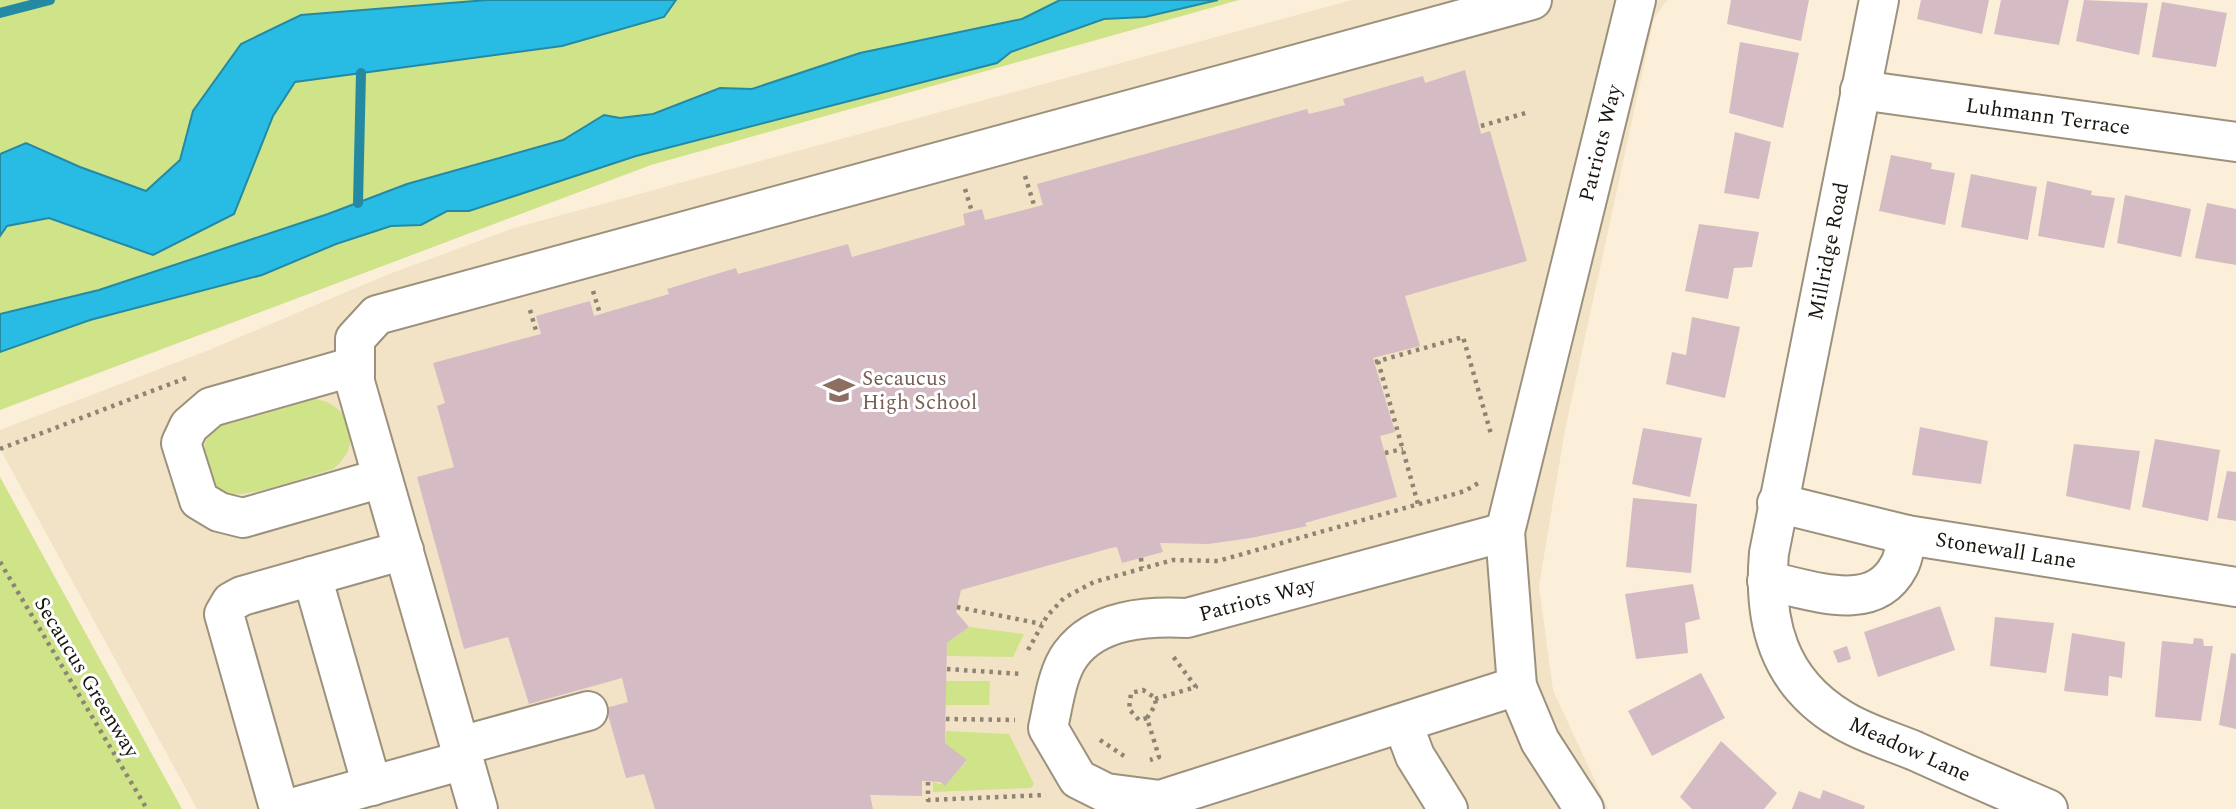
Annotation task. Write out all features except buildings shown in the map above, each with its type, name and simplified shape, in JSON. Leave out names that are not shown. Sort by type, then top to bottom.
[{"type":"street","points":[[478,809],[355,382],[355,339],[377,315],[1532,0]]},
{"type":"street","name":"Patriots Way","points":[[1584,809],[1539,741],[1517,685],[1505,532],[1636,0]]},
{"type":"street","name":"Millridge Road","points":[[1777,503],[1879,0]]},
{"type":"street","name":"Luhmann Terrace","points":[[1860,90],[2236,142]]},
{"type":"street","points":[[355,366],[211,407],[189,426],[181,443],[199,500],[219,512],[243,518],[382,478]]},
{"type":"street","name":"Stonewall Lane","points":[[1777,503],[1907,535],[2236,587]]},
{"type":"street","name":"Meadow Lane","points":[[1777,503],[1767,581],[1775,641],[1785,665],[1801,687],[1841,720],[2048,809]]},
{"type":"street","name":"Patriots Way","points":[[1505,532],[1187,618],[1154,617],[1101,628],[1070,654],[1048,728],[1092,801],[1160,800],[1403,724],[1517,685]]},
{"type":"street","points":[[1767,581],[1839,595],[1868,594],[1880,589],[1900,566],[1907,535]]},
{"type":"street","points":[[404,550],[242,596],[231,602],[224,614],[278,801],[288,809],[372,786],[588,710]]},
{"type":"street","points":[[312,576],[372,786]]},
{"type":"street","points":[[1403,724],[1415,756],[1448,809]]},
{"type":"path","points":[[1480,126],[1529,113]]},
{"type":"path","points":[[1023,169],[1034,205]]},
{"type":"path","points":[[964,185],[972,212]]},
{"type":"path","points":[[592,288],[600,314]]},
{"type":"path","points":[[529,306],[537,334]]},
{"type":"path","points":[[1378,360],[1418,504]]},
{"type":"path","points":[[0,449],[192,376]]},
{"type":"path","points":[[1385,453],[1403,449]]},
{"type":"path","points":[[1141,558],[1142,568]]},
{"type":"path","name":"Secaucus Greenway","points":[[0,562],[147,809]]},
{"type":"path","points":[[957,607],[1042,624]]},
{"type":"path","points":[[1155,699],[1196,687],[1186,669],[1169,653]]},
{"type":"path","points":[[947,669],[1021,674]]},
{"type":"path","points":[[1143,690],[1155,699],[1154,712],[1147,718],[1139,720],[1129,709],[1130,693],[1143,690]]},
{"type":"path","points":[[1139,760],[1159,757],[1147,718]]},
{"type":"path","points":[[946,719],[1016,720]]},
{"type":"path","points":[[1094,733],[1106,747],[1130,758]]},
{"type":"shaded area","name":"Secaucus High School","points":[[1352,0],[1667,0],[1654,19],[1565,430],[1539,586],[1553,690],[1608,809],[197,809],[0,449],[0,430],[209,350],[389,274],[514,228]]},
{"type":"green space","points":[[0,0],[1239,0],[651,165],[0,410]]},
{"type":"green space","points":[[315,399],[328,402],[338,409],[350,427],[348,449],[343,460],[333,469],[260,491],[232,494],[222,492],[216,487],[208,472],[204,453],[209,435],[217,427]]},
{"type":"green space","points":[[0,477],[182,809],[0,809]]},
{"type":"green space","points":[[969,627],[1024,634],[1013,657],[947,656],[947,643]]},
{"type":"green space","points":[[946,681],[990,681],[989,705],[946,705]]},
{"type":"green space","points":[[946,731],[1009,734],[1034,784],[1031,788],[933,792],[933,782],[945,785],[967,761],[945,743]]},
{"type":"water","points":[[487,0],[676,0],[664,17],[562,46],[295,82],[273,116],[234,214],[153,255],[49,218],[7,226],[0,236],[0,154],[26,143],[80,167],[146,191],[180,160],[193,111],[241,44],[301,15]]},
{"type":"water","points":[[1060,0],[1218,0],[1145,17],[1104,19],[1011,52],[997,63],[636,156],[469,211],[447,211],[421,225],[391,226],[336,244],[262,275],[90,320],[0,352],[0,314],[99,290],[328,214],[407,184],[563,140],[604,115],[620,118],[653,114],[720,88],[752,89],[860,53],[1022,19]]},
{"type":"waterway","points":[[0,13],[50,0]]},
{"type":"waterway","points":[[358,203],[361,73]]},
{"type":"place","name":"Secaucus High School","points":[[839,390]]}]
